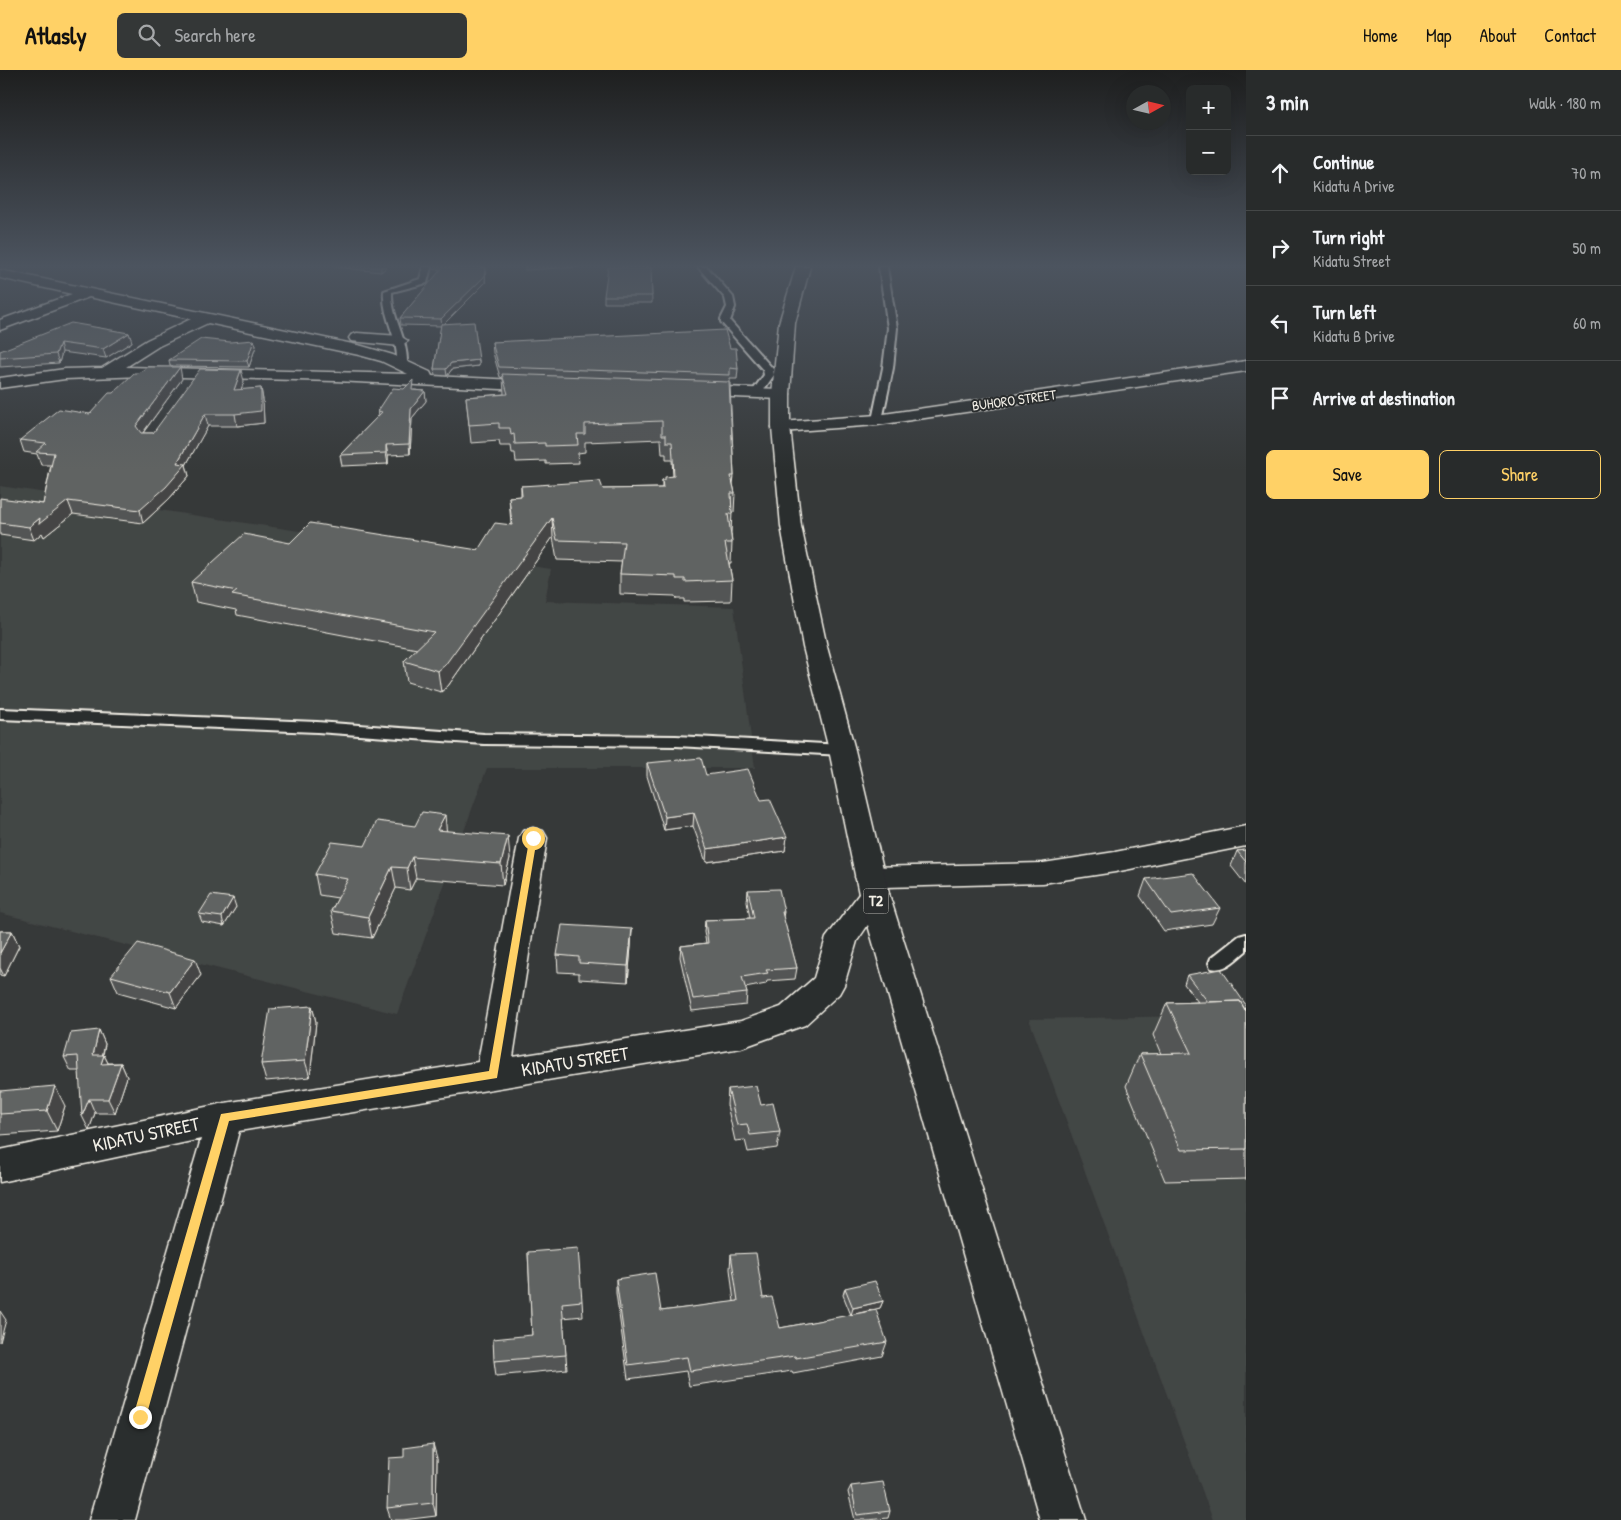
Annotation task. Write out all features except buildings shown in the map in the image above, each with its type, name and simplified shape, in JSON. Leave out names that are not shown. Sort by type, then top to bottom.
[{"type":"main road","points":[[108,371],[153,343],[171,335]]},
{"type":"main road","points":[[285,335],[362,351],[402,364],[434,382]]},
{"type":"main road","points":[[334,335],[352,338],[400,341]]},
{"type":"main road","name":"T2","points":[[784,335],[768,394],[782,427],[791,526],[815,647],[842,750],[872,886],[1063,1520]]},
{"type":"main road","name":"BUHORO STREET","points":[[782,427],[877,420],[1246,366]]},
{"type":"main road","points":[[0,383],[108,371],[336,376],[434,382],[561,386]]},
{"type":"main road","points":[[188,387],[198,372]]},
{"type":"main road","points":[[678,390],[768,394]]},
{"type":"main road","points":[[872,886],[1043,873],[1115,862],[1246,836]]},
{"type":"main road","points":[[493,1075],[533,838]]},
{"type":"main road","name":"KIDATU STREET","points":[[0,1166],[225,1118],[741,1034],[793,1016],[828,986],[842,938],[872,886]]},
{"type":"main road","points":[[112,1520],[225,1118]]},
{"type":"lane","points":[[397,335],[404,355],[402,364]]},
{"type":"lane","points":[[738,335],[768,368],[768,394]]},
{"type":"lane","points":[[877,420],[891,335]]},
{"type":"lane","points":[[0,714],[317,727],[484,739],[676,741],[842,750]]},
{"type":"lane","points":[[1218,963],[1246,942]]},
{"type":"shaded area","points":[[0,486],[551,569],[545,601],[734,607],[755,768],[487,768],[397,1014],[0,913]]},
{"type":"shaded area","points":[[1246,1015],[1246,1520],[1213,1520],[1029,1019]]},
{"type":"route","points":[[140,1417],[225,1118],[493,1075],[533,838]]}]
